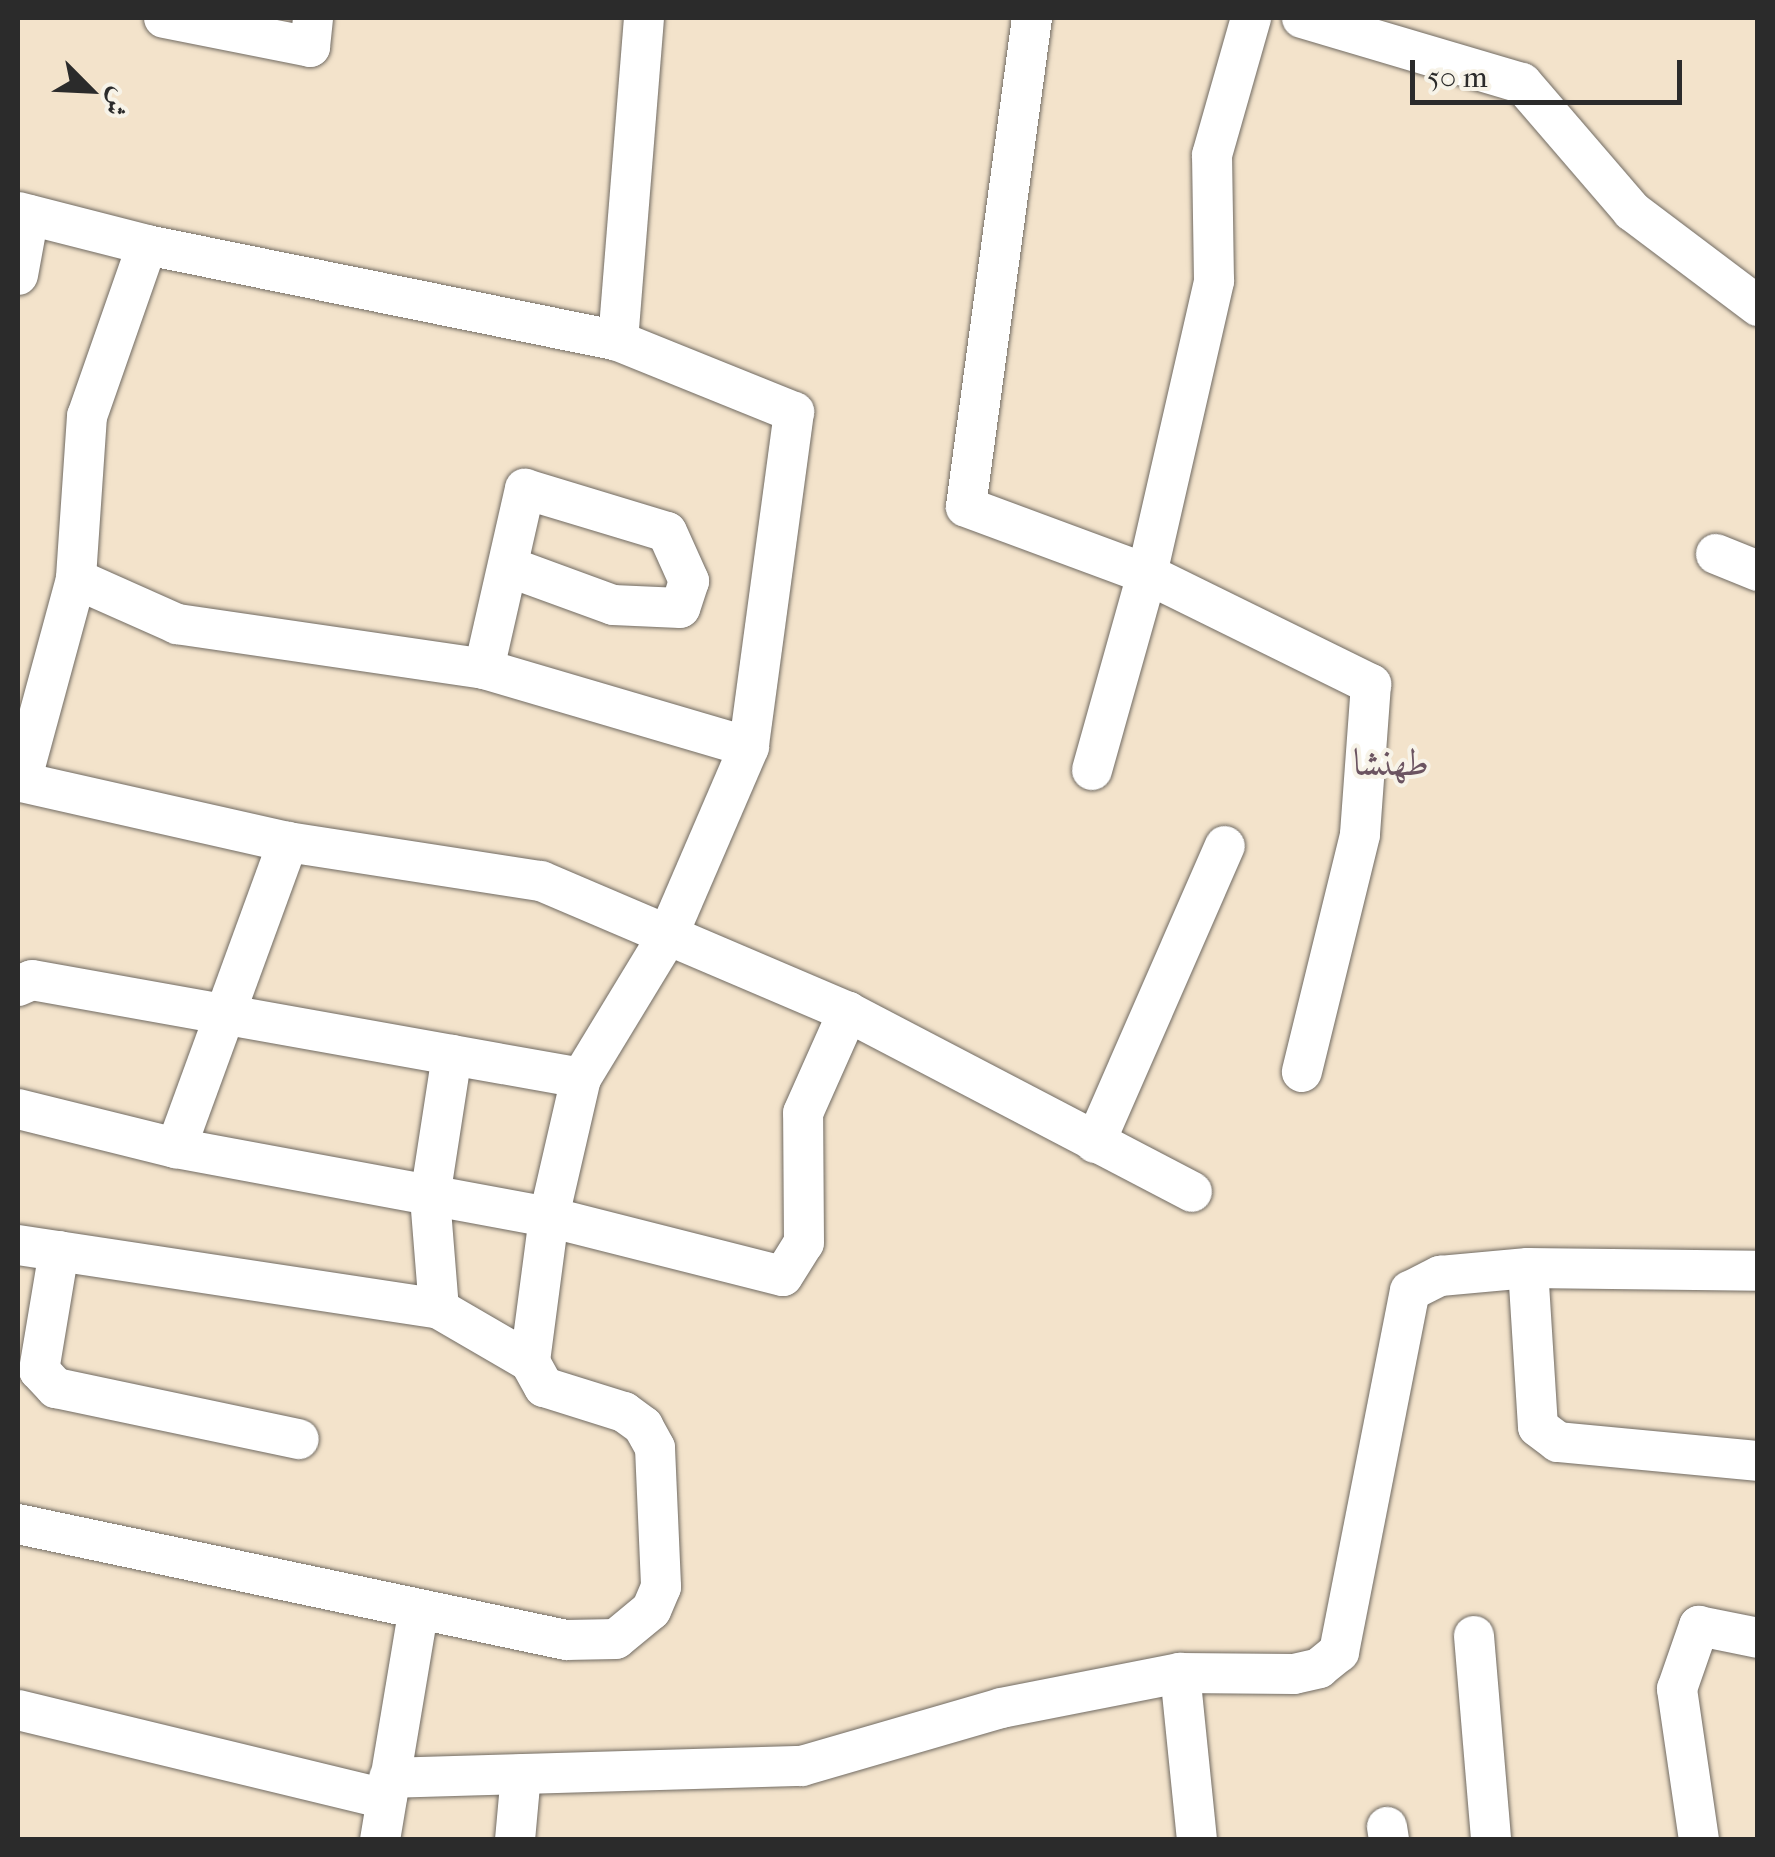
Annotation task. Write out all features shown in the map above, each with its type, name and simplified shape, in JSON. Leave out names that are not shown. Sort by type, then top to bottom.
[{"type":"street","points":[[164,18],[310,46],[312,18]]},
{"type":"street","points":[[618,341],[644,18]]},
{"type":"street","points":[[1032,18],[966,507],[1146,574],[1371,684],[1360,835],[1302,1072]]},
{"type":"street","points":[[1092,770],[1146,574],[1214,281],[1212,155],[1251,18]]},
{"type":"street","points":[[1302,18],[1522,83],[1632,211],[1758,306]]},
{"type":"street","points":[[18,276],[23,213],[147,245],[618,341],[794,412],[749,747],[668,935],[581,1078],[549,1216],[530,1362]]},
{"type":"street","points":[[147,245],[86,416],[76,579],[22,782],[288,842],[541,881],[848,1012],[1192,1192]]},
{"type":"street","points":[[1716,554],[1758,571]]},
{"type":"street","points":[[484,669],[508,566]]},
{"type":"street","points":[[76,579],[177,624],[484,669],[749,747]]},
{"type":"street","points":[[176,1148],[228,1016],[288,842]]},
{"type":"street","points":[[1095,1143],[1225,846]]},
{"type":"street","points":[[18,986],[32,980],[581,1078]]},
{"type":"street","points":[[18,1110],[176,1148],[430,1198],[549,1216],[783,1276],[804,1243],[803,1114],[848,1012]]},
{"type":"street","points":[[439,1310],[430,1198],[452,1055]]},
{"type":"street","points":[[18,1245],[439,1310],[530,1362],[544,1386],[624,1412],[643,1426],[655,1448],[660,1587],[650,1610],[616,1639],[588,1641],[418,1613],[18,1524]]},
{"type":"street","points":[[59,1251],[39,1370],[56,1388],[298,1439]]},
{"type":"street","points":[[18,1710],[387,1788],[521,1774],[802,1766],[1001,1708],[1180,1673],[1294,1674],[1319,1668],[1338,1652],[1410,1291],[1440,1276],[1528,1268],[1758,1272]]},
{"type":"street","points":[[1528,1268],[1538,1428],[1558,1442],[1758,1461]]},
{"type":"street","points":[[380,1840],[418,1613]]},
{"type":"street","points":[[1699,1840],[1677,1689],[1699,1626],[1758,1638]]},
{"type":"street","points":[[1474,1636],[1491,1840]]},
{"type":"street","points":[[1180,1673],[1197,1840]]},
{"type":"street","points":[[515,1840],[521,1774]]},
{"type":"district","name":"طهنشا","points":[[1391,763]]}]
